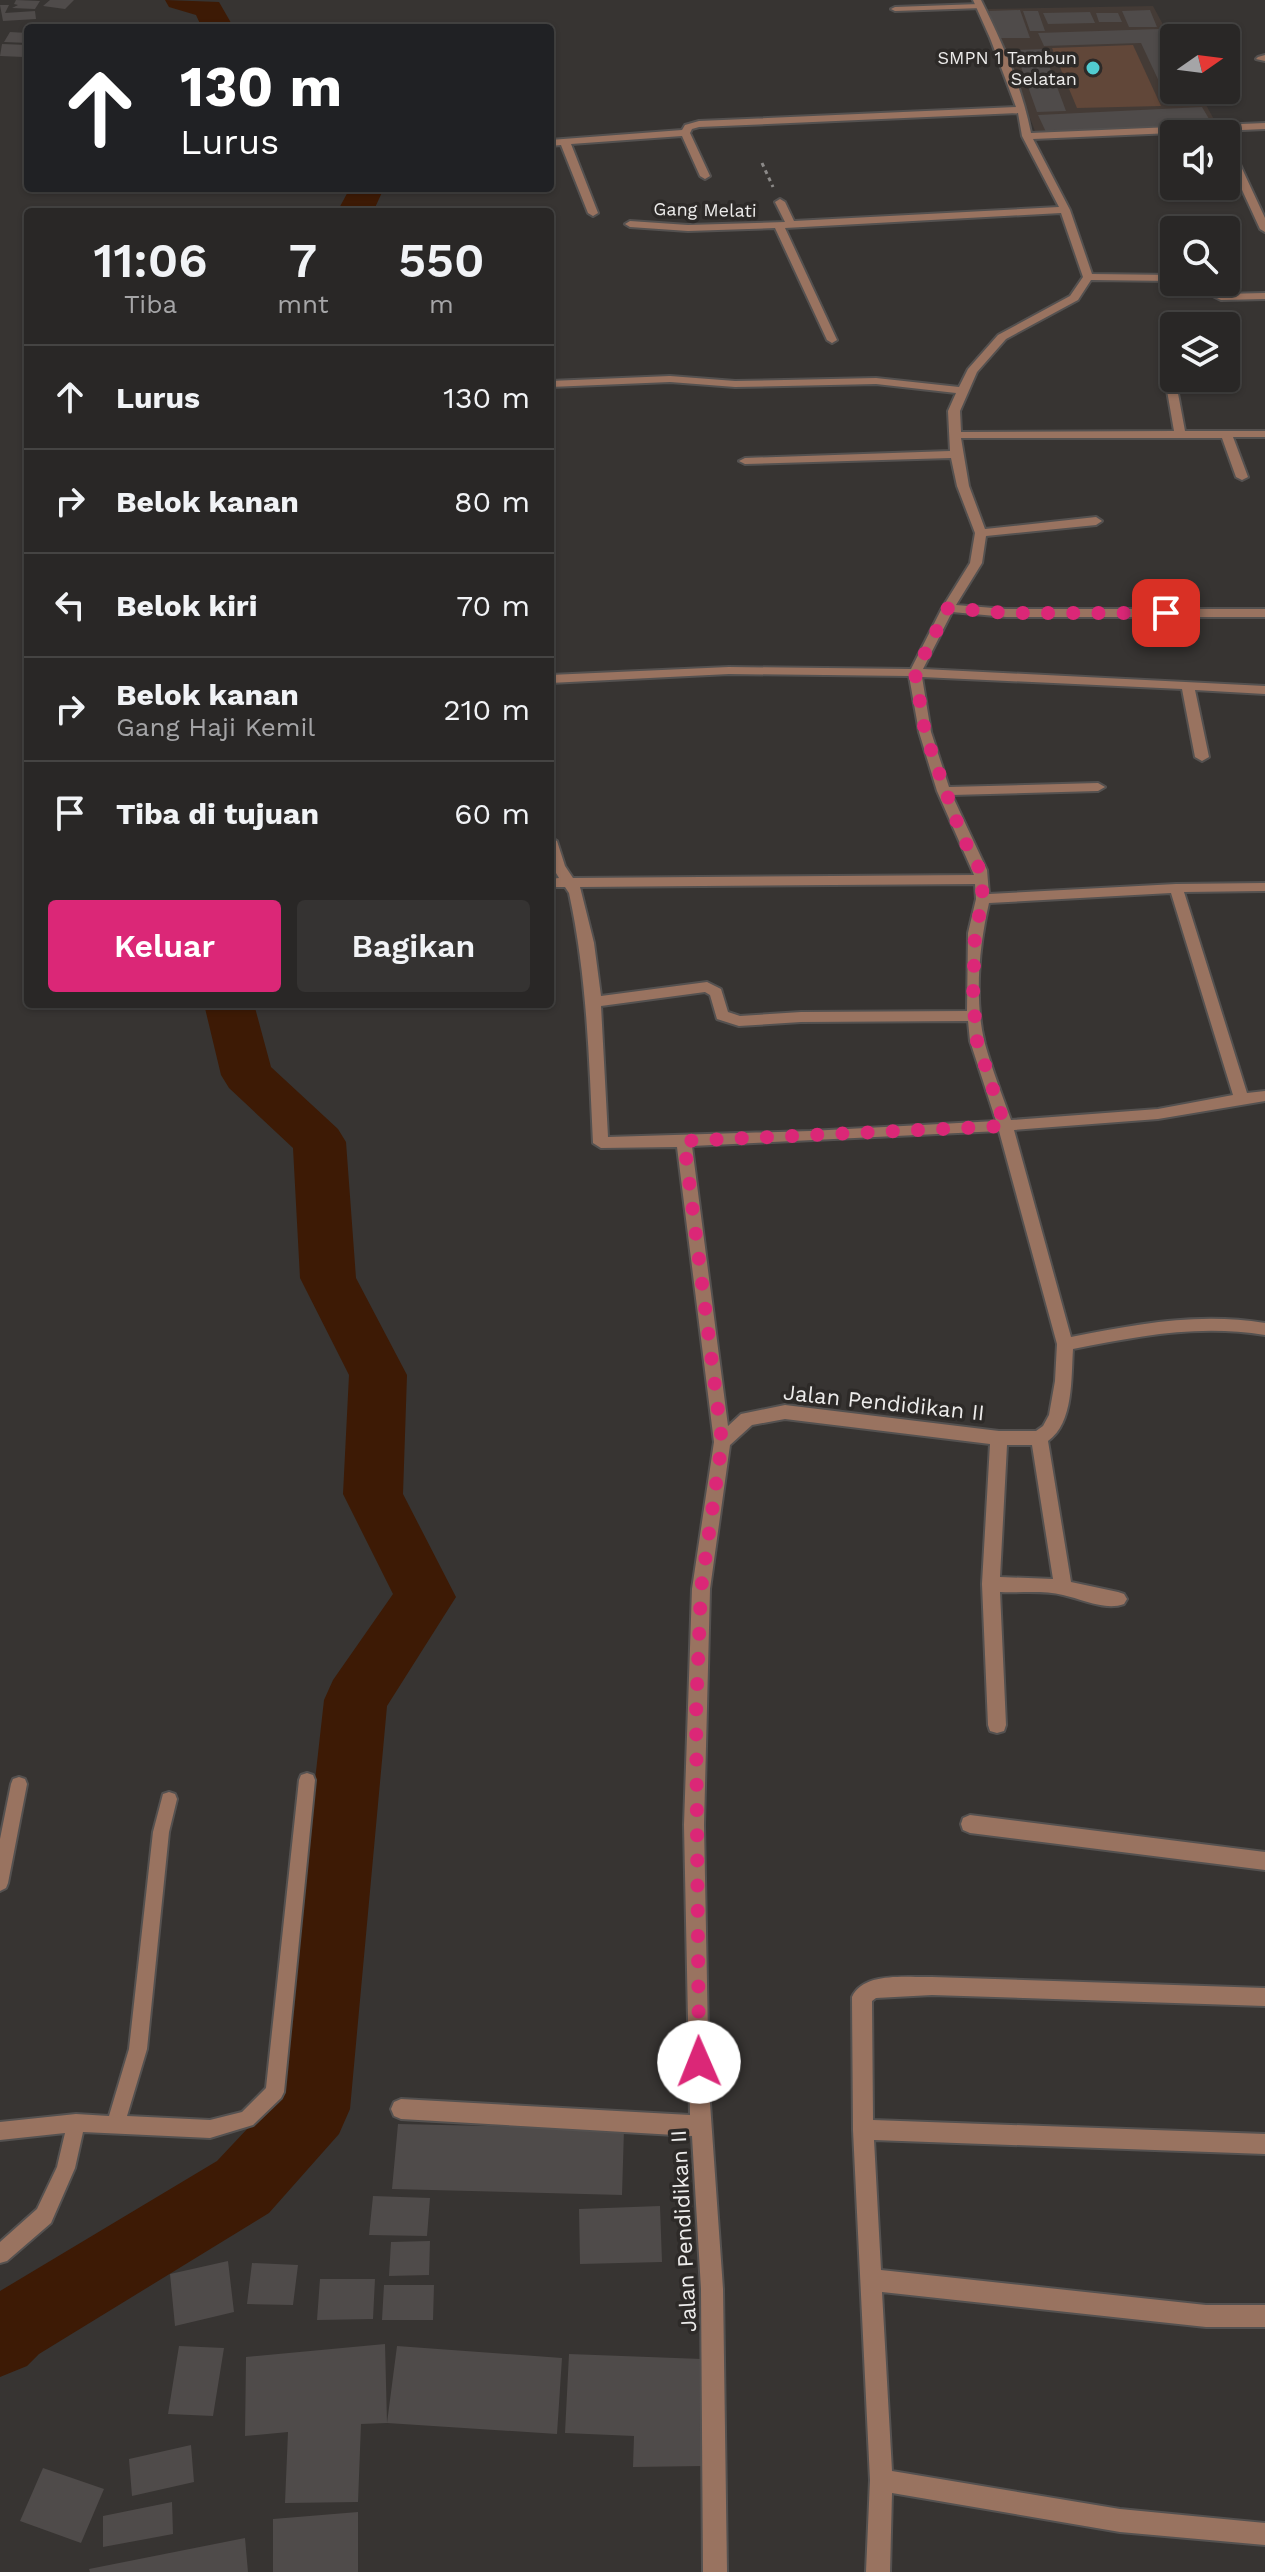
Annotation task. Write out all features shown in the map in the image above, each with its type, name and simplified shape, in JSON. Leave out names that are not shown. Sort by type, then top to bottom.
[{"type":"street","points":[[978,3],[1022,110],[1027,136],[1065,210],[1088,277]]},
{"type":"street","points":[[685,133],[688,127],[699,124],[1022,110]]},
{"type":"street","points":[[1240,128],[1265,126]]},
{"type":"street","points":[[1027,136],[1160,132]]},
{"type":"street","points":[[554,143],[685,133]]},
{"type":"street","points":[[685,133],[705,176]]},
{"type":"street","points":[[565,142],[593,213]]},
{"type":"street","points":[[1240,175],[1265,229]]},
{"type":"street","points":[[780,202],[792,226]]},
{"type":"street","name":"Gang Melati","points":[[630,224],[682,230],[780,227],[853,220],[1065,210]]},
{"type":"street","points":[[780,227],[832,340]]},
{"type":"street","points":[[1088,277],[1160,278]]},
{"type":"street","points":[[1063,1587],[1039,1438],[1049,1431],[1057,1415],[1065,1344],[1005,1126],[977,1041],[975,933],[983,899],[981,879],[944,791],[925,732],[915,673],[948,608],[976,563],[981,533],[963,486],[956,454],[954,411],[972,371],[1002,337],[1074,298],[1088,277]]},
{"type":"street","points":[[1219,296],[1265,296]]},
{"type":"street","points":[[554,384],[670,379],[735,384],[876,381],[965,391]]},
{"type":"street","points":[[1172,392],[1180,434]]},
{"type":"street","points":[[1226,434],[1242,477]]},
{"type":"street","points":[[955,435],[1265,434]]},
{"type":"street","points":[[745,461],[956,454]]},
{"type":"street","points":[[981,533],[1096,521]]},
{"type":"street","points":[[948,608],[1063,613],[1265,615]]},
{"type":"street","points":[[554,679],[669,671],[915,673],[1265,690]]},
{"type":"street","points":[[1188,686],[1202,757]]},
{"type":"street","points":[[944,791],[1098,787]]},
{"type":"street","points":[[554,854],[558,867],[576,892],[587,943],[594,1002],[601,1143],[1005,1126],[1190,1110],[1241,1097],[1265,1096]]},
{"type":"street","points":[[554,883],[981,879]]},
{"type":"street","points":[[983,899],[1176,888],[1265,887]]},
{"type":"street","points":[[1176,888],[1241,1097]]},
{"type":"street","points":[[594,1002],[707,987],[716,992],[722,1015],[739,1021],[801,1017],[975,1016]]},
{"type":"street","points":[[684,1141],[722,1442]]},
{"type":"street","points":[[1065,1344],[1169,1325],[1231,1322],[1265,1329]]},
{"type":"street","name":"Jalan Pendidikan II","points":[[715,2572],[712,2289],[702,2126],[694,1825],[701,1589],[722,1442],[747,1419],[785,1412],[999,1438],[1039,1438]]},
{"type":"street","points":[[997,1725],[991,1584],[999,1438]]},
{"type":"street","points":[[991,1584],[1063,1587],[1079,1593],[1118,1599]]},
{"type":"street","points":[[970,1824],[1265,1861]]},
{"type":"street","points":[[878,2572],[881,2480],[863,2130],[862,1997],[872,1989],[932,1986],[1265,1997]]},
{"type":"street","points":[[401,2109],[702,2126]]},
{"type":"street","points":[[863,2130],[1265,2144]]},
{"type":"street","points":[[870,2280],[1206,2316],[1265,2316]]},
{"type":"street","points":[[881,2480],[1072,2515],[1265,2534]]},
{"type":"lane","points":[[895,9],[978,3]]},
{"type":"lane","points":[[0,2131],[76,2123],[210,2129],[247,2119],[275,2092],[307,1780]]},
{"type":"lane","points":[[0,1883],[19,1784]]},
{"type":"lane","points":[[115,2125],[138,2049],[161,1832],[169,1799]]},
{"type":"lane","points":[[0,2254],[44,2216],[66,2168],[76,2123]]},
{"type":"path","points":[[762,163],[780,202]]},
{"type":"shaded area","name":"SMPN 1 Tambun Selatan","points":[[1153,6],[1163,24],[1160,24],[1160,104],[1206,104],[1214,120],[1160,120],[1160,128],[1036,134],[1002,43],[996,37],[985,9]]},
{"type":"shaded area","points":[[1133,45],[1161,106],[1077,108],[1052,48]]},
{"type":"building","points":[[16,0],[40,1],[35,9],[12,8],[18,5],[14,4]]},
{"type":"building","points":[[50,0],[74,0],[65,9],[43,6]]},
{"type":"building","points":[[0,5],[9,5],[5,13],[35,11],[36,19],[3,21]]},
{"type":"building","points":[[1020,10],[1030,38],[998,38],[989,11]]},
{"type":"building","points":[[1150,10],[1157,27],[1129,27],[1122,11]]},
{"type":"building","points":[[1023,11],[1038,11],[1045,31],[1030,31]]},
{"type":"building","points":[[1090,12],[1095,23],[1048,24],[1043,13]]},
{"type":"building","points":[[1096,13],[1118,13],[1122,22],[1099,22]]},
{"type":"building","points":[[1159,29],[1160,84],[1141,43],[1044,46],[1038,33]]},
{"type":"building","points":[[10,32],[24,33],[24,43],[4,42]]},
{"type":"building","points":[[2,44],[24,45],[24,57],[0,56]]},
{"type":"building","points":[[1043,49],[1066,111],[1037,112],[1015,50]]},
{"type":"building","points":[[1202,107],[1210,120],[1160,120],[1160,127],[1046,132],[1038,115]]},
{"type":"building","points":[[398,2124],[624,2129],[622,2195],[392,2189]]},
{"type":"building","points":[[373,2196],[430,2198],[427,2236],[369,2235]]},
{"type":"building","points":[[660,2206],[662,2262],[580,2264],[579,2209]]},
{"type":"building","points":[[430,2241],[429,2275],[389,2276],[391,2242]]},
{"type":"building","points":[[228,2261],[234,2312],[175,2326],[170,2274]]},
{"type":"building","points":[[252,2263],[298,2265],[293,2305],[247,2304]]},
{"type":"building","points":[[320,2279],[375,2279],[373,2319],[317,2320]]},
{"type":"building","points":[[384,2285],[434,2285],[433,2320],[382,2320]]},
{"type":"building","points":[[385,2344],[387,2423],[361,2424],[358,2502],[285,2503],[288,2432],[245,2436],[246,2357]]},
{"type":"building","points":[[179,2346],[224,2348],[213,2416],[168,2414]]},
{"type":"building","points":[[397,2346],[562,2358],[557,2434],[387,2423]]},
{"type":"building","points":[[569,2354],[702,2359],[703,2466],[633,2467],[634,2436],[565,2433]]},
{"type":"building","points":[[191,2445],[194,2482],[132,2496],[129,2459]]},
{"type":"building","points":[[43,2468],[104,2489],[81,2543],[20,2521]]},
{"type":"building","points":[[172,2502],[173,2534],[103,2547],[103,2516]]},
{"type":"building","points":[[358,2512],[358,2572],[273,2572],[273,2519]]},
{"type":"building","points":[[245,2538],[248,2572],[90,2572],[89,2569]]},
{"type":"waterway","points":[[180,0],[208,9],[216,24]]},
{"type":"waterway","points":[[357,208],[365,192]]},
{"type":"waterway","points":[[0,2339],[12,2327],[243,2187],[314,2109],[356,1700],[425,1597],[373,1494],[378,1375],[328,1278],[319,1142],[247,1075],[230,1008]]},
{"type":"place","name":"SMPN 1 Tambun Selatan","points":[[1093,68]]},
{"type":"route","points":[[699,2062],[694,1825],[696,1713],[701,1589],[722,1442],[684,1141],[1005,1126],[977,1041],[973,998],[975,933],[983,899],[980,870],[944,791],[925,732],[915,673],[948,608],[1006,613],[1166,613]]}]
